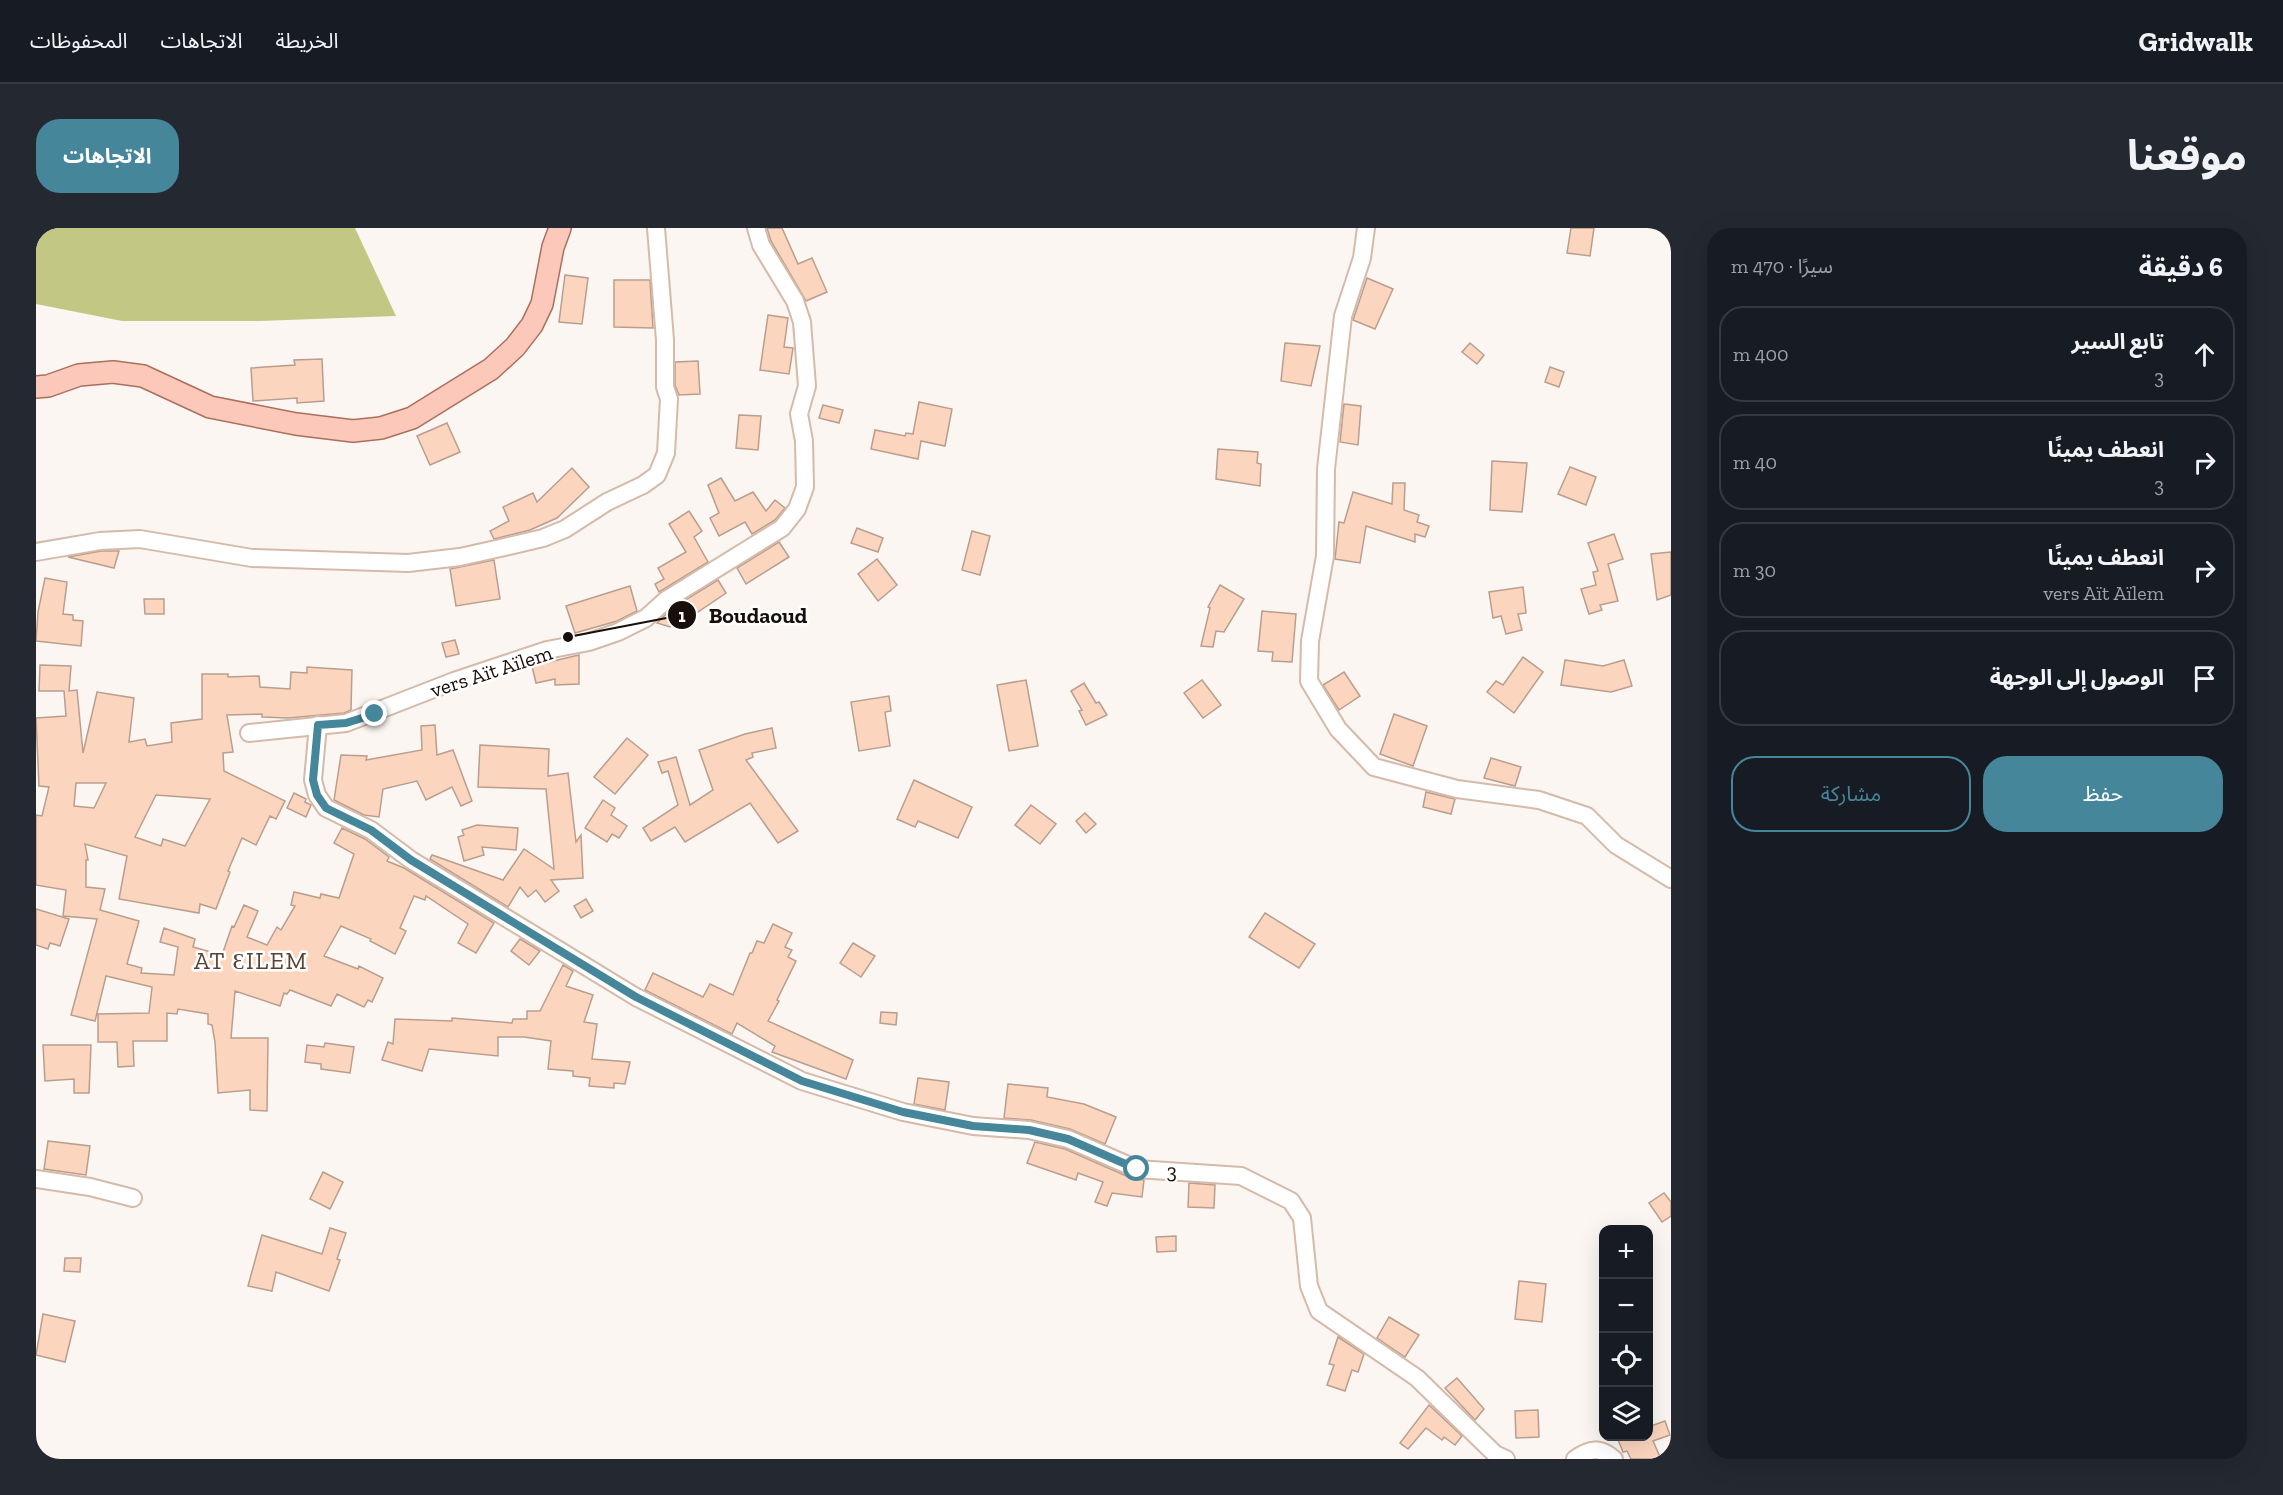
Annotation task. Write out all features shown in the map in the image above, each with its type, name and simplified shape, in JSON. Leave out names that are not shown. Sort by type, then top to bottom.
[{"type":"main road","points":[[36,387],[48,386],[79,375],[113,372],[143,376],[210,407],[296,424],[353,431],[381,428],[412,418],[490,369],[515,347],[532,325],[542,304],[553,247],[560,228]]},
{"type":"street","points":[[36,552],[100,541],[140,538],[252,558],[408,563],[460,557],[543,538],[566,529],[607,502],[643,485],[657,475],[666,453],[669,399],[665,387],[665,340],[656,228]]},
{"type":"street","name":"vers Aït Aïlem","points":[[249,733],[346,723],[454,681],[547,650],[589,642],[618,632],[646,618],[666,600],[782,528],[797,509],[805,487],[804,441],[799,414],[807,386],[802,322],[795,302],[761,244],[756,228]]},
{"type":"street","points":[[1366,228],[1362,258],[1342,316],[1326,469],[1324,556],[1310,641],[1309,681],[1338,729],[1374,767],[1458,789],[1539,800],[1587,816],[1616,845],[1671,879]]},
{"type":"street","name":"3","points":[[318,725],[313,780],[317,795],[326,808],[371,830],[411,860],[636,997],[802,1081],[903,1112],[973,1126],[1029,1130],[1068,1139],[1137,1169],[1241,1176],[1291,1201],[1302,1218],[1308,1286],[1319,1311],[1417,1378],[1495,1454],[1506,1459]]},
{"type":"street","points":[[36,1179],[90,1187],[133,1198]]},
{"type":"street","points":[[1575,1459],[1593,1449],[1604,1450],[1614,1459]]},
{"type":"green space","points":[[36,228],[355,228],[396,316],[260,321],[122,321],[36,304]]},
{"type":"building","points":[[767,228],[782,228],[798,264],[812,258],[827,292],[806,301],[771,241]]},
{"type":"building","points":[[1571,228],[1594,228],[1590,256],[1567,253]]},
{"type":"building","points":[[565,275],[588,278],[582,324],[559,322]]},
{"type":"building","points":[[1367,278],[1393,289],[1375,329],[1353,320]]},
{"type":"building","points":[[614,280],[650,280],[653,328],[614,327]]},
{"type":"building","points":[[768,315],[788,318],[784,347],[793,348],[789,374],[760,370]]},
{"type":"building","points":[[1285,343],[1320,346],[1311,386],[1281,381]]},
{"type":"building","points":[[1470,343],[1484,355],[1477,364],[1462,352]]},
{"type":"building","points":[[322,359],[324,401],[297,403],[297,398],[253,401],[251,368],[295,365],[294,360]]},
{"type":"building","points":[[698,361],[700,394],[679,395],[675,385],[675,362]]},
{"type":"building","points":[[1550,367],[1564,372],[1559,387],[1545,382]]},
{"type":"building","points":[[919,402],[952,409],[945,446],[921,441],[918,459],[871,449],[875,430],[905,436],[906,433],[913,434]]},
{"type":"building","points":[[1344,404],[1361,406],[1358,445],[1340,442]]},
{"type":"building","points":[[823,405],[843,410],[839,423],[819,418]]},
{"type":"building","points":[[739,415],[761,416],[758,450],[736,448]]},
{"type":"building","points":[[447,423],[460,452],[430,465],[417,436]]},
{"type":"building","points":[[1218,449],[1258,452],[1257,463],[1261,464],[1260,486],[1216,479]]},
{"type":"building","points":[[1492,461],[1527,463],[1522,512],[1490,510]]},
{"type":"building","points":[[1570,467],[1596,477],[1586,505],[1558,494]]},
{"type":"building","points":[[572,468],[589,487],[557,518],[530,530],[494,539],[490,531],[509,521],[503,507],[533,493],[537,502]]},
{"type":"building","points":[[721,478],[735,501],[753,492],[766,511],[775,500],[785,508],[775,520],[752,534],[745,522],[719,536],[710,518],[719,513],[708,485]]},
{"type":"building","points":[[1393,483],[1405,483],[1404,510],[1419,515],[1417,522],[1429,526],[1425,537],[1415,534],[1415,542],[1366,526],[1360,563],[1335,559],[1339,522],[1344,523],[1353,492],[1392,504]]},
{"type":"building","points":[[689,511],[702,531],[694,537],[708,562],[659,592],[655,584],[664,579],[658,568],[686,552],[669,524]]},
{"type":"building","points":[[857,528],[883,538],[878,552],[851,543]]},
{"type":"building","points":[[972,531],[990,536],[980,575],[962,570]]},
{"type":"building","points":[[1614,534],[1623,559],[1608,564],[1618,601],[1600,605],[1602,610],[1589,614],[1581,589],[1596,585],[1593,572],[1598,571],[1588,543]]},
{"type":"building","points":[[779,542],[789,557],[746,584],[737,568]]},
{"type":"building","points":[[101,551],[119,551],[114,568],[68,557]]},
{"type":"building","points":[[1671,552],[1671,595],[1657,600],[1651,554]]},
{"type":"building","points":[[877,559],[897,585],[878,601],[858,574]]},
{"type":"building","points":[[494,560],[500,599],[456,606],[450,569]]},
{"type":"building","points":[[45,578],[67,582],[63,614],[73,615],[73,620],[83,621],[81,646],[36,641],[38,612]]},
{"type":"building","points":[[718,580],[726,593],[686,620],[684,618],[670,627],[657,623],[672,608]]},
{"type":"building","points":[[1220,585],[1244,599],[1224,632],[1216,631],[1213,647],[1201,646],[1210,608],[1208,607]]},
{"type":"building","points":[[630,586],[637,611],[617,621],[575,633],[566,606]]},
{"type":"building","points":[[1523,587],[1526,613],[1518,614],[1522,630],[1506,634],[1501,616],[1493,618],[1489,592]]},
{"type":"building","points":[[144,599],[164,599],[164,614],[145,614]]},
{"type":"building","points":[[1262,611],[1296,614],[1292,662],[1272,661],[1273,652],[1258,651]]},
{"type":"building","points":[[455,640],[459,654],[446,657],[442,643]]},
{"type":"building","points":[[579,655],[579,684],[555,685],[555,679],[536,683],[532,666]]},
{"type":"building","points":[[1523,657],[1543,672],[1514,713],[1487,692],[1496,681],[1503,685]]},
{"type":"building","points":[[1565,660],[1603,666],[1624,660],[1632,686],[1611,692],[1561,685]]},
{"type":"building","points":[[40,665],[71,666],[69,691],[77,690],[83,753],[97,692],[134,698],[129,742],[145,739],[147,746],[172,742],[171,723],[202,719],[202,674],[228,674],[228,677],[259,676],[260,687],[290,689],[291,672],[307,673],[307,667],[352,670],[351,710],[344,713],[288,718],[262,717],[262,714],[227,715],[233,752],[223,753],[224,771],[285,801],[276,819],[270,816],[256,845],[242,838],[216,909],[200,904],[199,913],[119,899],[127,856],[85,844],[88,860],[86,860],[86,887],[105,889],[100,910],[139,921],[127,964],[142,968],[141,973],[174,975],[178,947],[160,942],[164,928],[195,939],[193,947],[222,955],[232,926],[234,927],[244,905],[258,911],[247,937],[267,945],[277,927],[281,930],[295,906],[291,905],[294,892],[320,898],[321,894],[339,898],[354,854],[334,843],[342,828],[365,839],[389,857],[387,861],[404,868],[494,923],[476,953],[458,943],[468,924],[426,896],[425,900],[414,896],[400,928],[406,931],[395,954],[370,941],[371,939],[341,926],[324,956],[358,969],[359,966],[383,978],[372,1002],[368,1000],[364,1007],[337,994],[331,1006],[290,990],[287,994],[284,993],[280,1006],[235,991],[231,1038],[268,1038],[267,1111],[250,1110],[250,1090],[218,1093],[215,1042],[212,1025],[208,1024],[208,1014],[178,1009],[177,1014],[167,1013],[167,1041],[133,1041],[134,1066],[118,1067],[117,1042],[98,1042],[98,1014],[149,1013],[152,987],[106,976],[95,1021],[71,1015],[97,919],[63,916],[66,890],[36,885],[36,815],[42,816],[49,787],[39,786],[36,718],[66,716],[64,691],[39,691]],"holes":[[[76,783],[106,783],[94,808],[74,806]],[[156,795],[210,799],[185,846],[163,839],[161,846],[135,837]]]},
{"type":"building","points":[[1344,672],[1360,696],[1339,710],[1323,685]]},
{"type":"building","points":[[1026,680],[1038,746],[1009,751],[997,685]]},
{"type":"building","points":[[1202,680],[1221,705],[1203,718],[1184,693]]},
{"type":"building","points":[[1084,683],[1096,703],[1099,702],[1107,715],[1086,725],[1079,711],[1082,710],[1071,691]]},
{"type":"building","points":[[889,696],[891,711],[885,712],[890,746],[859,751],[851,702]]},
{"type":"building","points":[[1394,714],[1427,726],[1413,766],[1380,754]]},
{"type":"building","points":[[435,725],[437,755],[453,750],[472,801],[461,806],[452,787],[426,800],[417,781],[383,789],[379,817],[364,815],[334,800],[341,755],[367,756],[366,760],[422,750],[421,726]]},
{"type":"building","points":[[772,728],[776,748],[752,753],[753,757],[746,760],[798,831],[778,843],[750,803],[685,842],[675,827],[651,841],[643,828],[678,805],[668,771],[662,773],[658,762],[676,757],[690,805],[713,790],[699,750],[745,734]]},
{"type":"building","points":[[627,738],[648,755],[615,794],[594,777]]},
{"type":"building","points":[[480,745],[549,749],[548,776],[568,773],[576,842],[581,835],[583,878],[551,880],[559,891],[545,902],[536,890],[528,897],[520,887],[508,907],[430,859],[432,855],[503,880],[524,849],[554,869],[546,789],[478,787]]},
{"type":"building","points":[[1491,758],[1521,767],[1515,786],[1484,778]]},
{"type":"building","points":[[914,780],[972,807],[958,838],[918,821],[915,827],[897,819]]},
{"type":"building","points":[[1426,792],[1455,799],[1451,814],[1423,807]]},
{"type":"building","points":[[294,793],[306,799],[305,802],[311,805],[306,817],[287,808]]},
{"type":"building","points":[[603,800],[615,808],[611,815],[627,826],[619,838],[612,834],[607,842],[585,828]]},
{"type":"building","points":[[1031,805],[1056,824],[1040,844],[1015,825]]},
{"type":"building","points":[[1085,813],[1096,824],[1086,833],[1076,821]]},
{"type":"building","points":[[477,825],[518,828],[516,850],[482,847],[484,855],[464,861],[458,837],[464,835],[462,830]]},
{"type":"building","points":[[586,899],[593,911],[581,918],[574,906]]},
{"type":"building","points":[[36,909],[69,919],[60,946],[50,943],[48,949],[36,945]]},
{"type":"building","points":[[1265,913],[1315,944],[1299,968],[1249,937]]},
{"type":"building","points":[[773,924],[792,933],[785,947],[792,950],[788,957],[796,961],[768,1021],[853,1060],[846,1079],[772,1052],[775,1046],[737,1023],[732,1034],[645,990],[653,973],[703,997],[710,984],[733,995],[750,953],[757,941],[764,943]]},
{"type":"building","points":[[520,939],[540,951],[529,965],[511,951]]},
{"type":"building","points":[[853,943],[875,956],[861,977],[840,963]]},
{"type":"building","points":[[563,965],[573,971],[566,986],[593,995],[584,1022],[597,1024],[592,1059],[630,1062],[625,1084],[614,1083],[614,1088],[589,1086],[590,1078],[573,1076],[573,1071],[548,1069],[551,1041],[524,1037],[498,1037],[498,1056],[429,1049],[422,1071],[382,1060],[388,1042],[393,1044],[395,1019],[452,1021],[452,1018],[512,1023],[513,1019],[527,1019],[527,1011],[540,1011]]},
{"type":"building","points":[[881,1012],[897,1013],[896,1025],[880,1023]]},
{"type":"building","points":[[325,1043],[354,1047],[350,1073],[321,1069],[321,1064],[305,1062],[307,1045],[324,1047]]},
{"type":"building","points":[[43,1045],[91,1045],[89,1093],[74,1093],[74,1079],[45,1081]]},
{"type":"building","points":[[918,1078],[949,1082],[945,1110],[914,1104]]},
{"type":"building","points":[[1008,1084],[1048,1088],[1047,1097],[1084,1104],[1116,1117],[1105,1144],[1070,1129],[1031,1120],[1004,1118]]},
{"type":"building","points":[[48,1141],[90,1146],[86,1175],[44,1169]]},
{"type":"building","points":[[1035,1142],[1065,1149],[1133,1179],[1144,1180],[1142,1197],[1112,1193],[1107,1206],[1095,1202],[1103,1182],[1078,1173],[1076,1180],[1027,1163]]},
{"type":"building","points":[[323,1172],[343,1182],[330,1209],[310,1199]]},
{"type":"building","points":[[1189,1183],[1215,1185],[1214,1208],[1188,1207]]},
{"type":"building","points":[[1664,1193],[1671,1202],[1671,1216],[1662,1222],[1649,1203]]},
{"type":"building","points":[[330,1228],[346,1233],[337,1259],[340,1260],[329,1291],[276,1272],[272,1291],[248,1286],[262,1235],[322,1254]]},
{"type":"building","points":[[1176,1236],[1176,1251],[1157,1252],[1156,1237]]},
{"type":"building","points":[[65,1258],[81,1258],[80,1272],[64,1271]]},
{"type":"building","points":[[1519,1281],[1546,1284],[1542,1322],[1515,1319]]},
{"type":"building","points":[[43,1314],[75,1321],[65,1362],[36,1355]]},
{"type":"building","points":[[1389,1317],[1419,1335],[1405,1357],[1377,1338]]},
{"type":"building","points":[[1338,1337],[1364,1354],[1358,1372],[1352,1370],[1345,1391],[1327,1385],[1334,1365],[1329,1364]]},
{"type":"building","points":[[1457,1378],[1484,1409],[1475,1420],[1445,1388]]},
{"type":"building","points":[[1429,1405],[1462,1436],[1455,1445],[1444,1437],[1442,1440],[1426,1428],[1408,1449],[1400,1443]]},
{"type":"building","points":[[1538,1410],[1539,1437],[1516,1438],[1515,1411]]},
{"type":"building","points":[[1665,1421],[1670,1435],[1653,1441],[1653,1425]]},
{"type":"building","points":[[1619,1441],[1653,1441],[1661,1459],[1631,1459],[1627,1451],[1623,1452]]},
{"type":"place","name":"Boudaoud","points":[[568,637]]},
{"type":"district","name":"AT ƐILEM","points":[[251,960]]},
{"type":"route","points":[[375,714],[346,723],[318,725],[313,780],[317,795],[326,808],[371,830],[411,860],[636,997],[802,1081],[903,1112],[973,1126],[1029,1130],[1068,1139],[1137,1169]]}]
